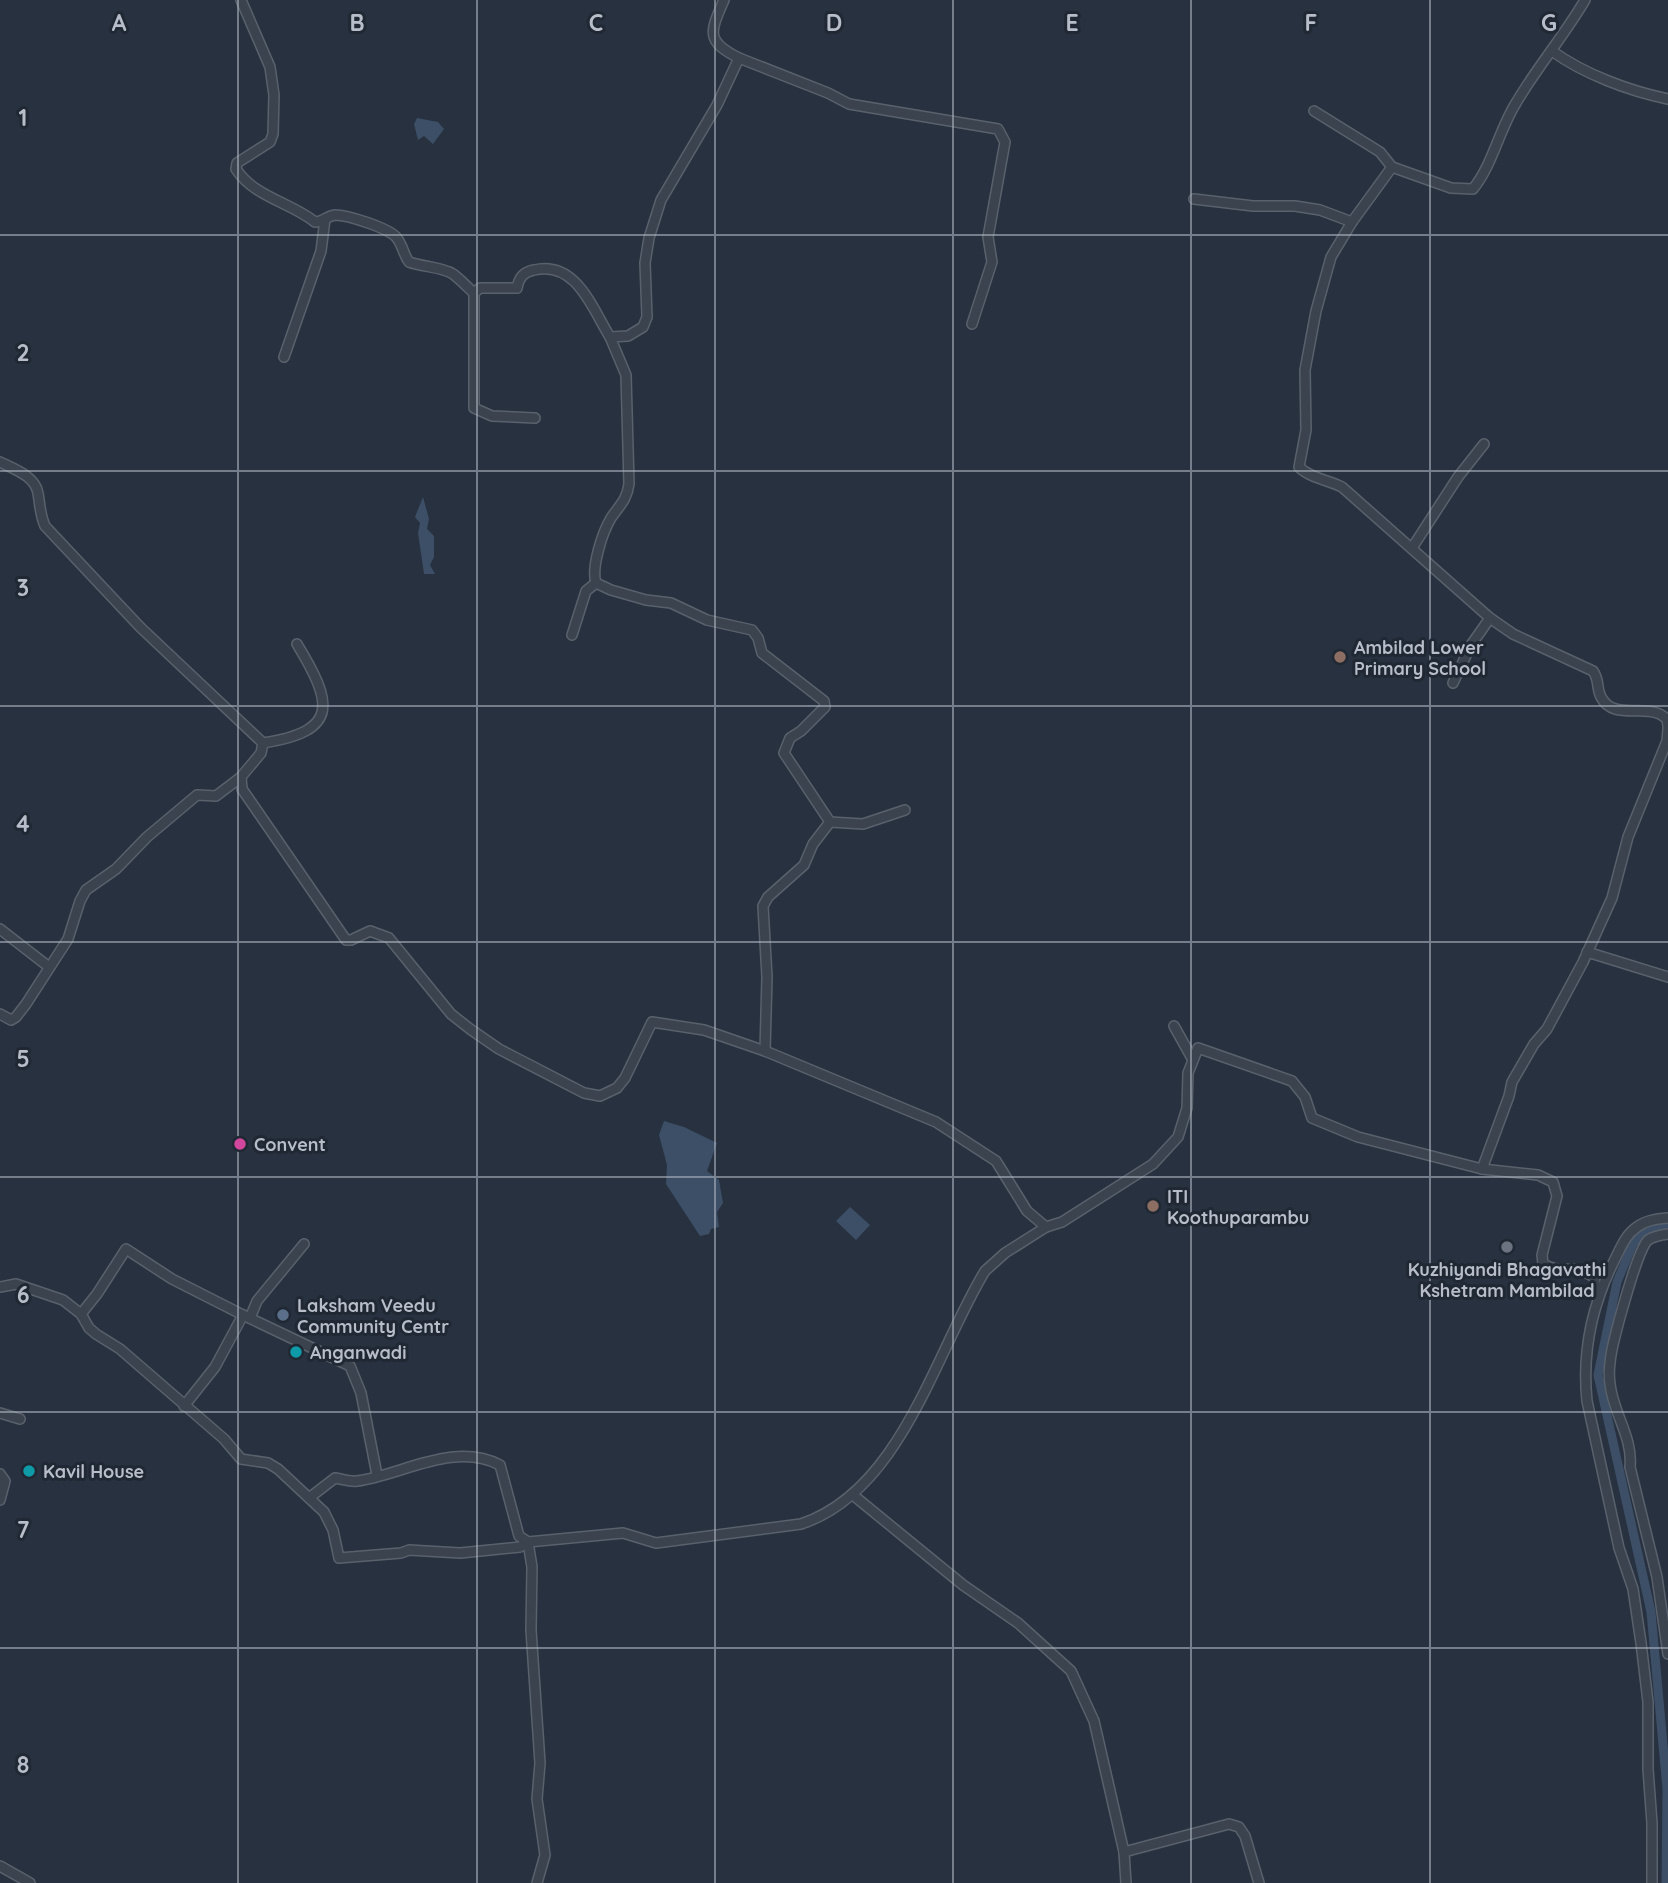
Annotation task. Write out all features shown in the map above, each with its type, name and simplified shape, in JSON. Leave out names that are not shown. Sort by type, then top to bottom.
[{"type":"street","points":[[241,0],[274,80],[274,134],[270,142],[237,163],[236,169],[249,185],[285,206],[297,209],[317,223],[330,216],[339,215],[388,231],[399,241],[409,262],[453,274],[474,293],[474,408],[492,416],[535,418]]},
{"type":"street","points":[[724,0],[712,33],[715,42],[739,58],[849,104],[998,129],[1005,142],[988,237],[992,262],[972,324]]},
{"type":"street","points":[[1314,111],[1380,152],[1392,167],[1451,188],[1473,189],[1483,176],[1514,104],[1568,29],[1585,0]]},
{"type":"street","points":[[1552,51],[1592,73],[1648,95],[1668,99]]},
{"type":"street","points":[[610,337],[628,336],[643,327],[647,317],[645,263],[649,238],[661,200],[717,105],[739,58]]},
{"type":"street","points":[[1392,167],[1352,222],[1331,257],[1316,311],[1305,370],[1306,430],[1299,467],[1307,475],[1342,487],[1490,618],[1513,634],[1593,671],[1599,679],[1601,698],[1609,706],[1622,711],[1657,712],[1668,723],[1667,741],[1628,837],[1612,898],[1547,1029],[1534,1044],[1512,1082],[1482,1169]]},
{"type":"street","points":[[1194,199],[1253,206],[1295,205],[1320,210],[1352,222]]},
{"type":"street","points":[[284,357],[321,251],[326,219]]},
{"type":"street","points":[[474,293],[480,288],[517,288],[518,279],[524,273],[548,269],[573,279],[584,292],[610,337],[626,375],[628,496],[610,520],[602,540],[593,573],[596,583],[646,600],[671,603],[707,620],[752,630],[758,638],[762,653],[824,701],[825,707],[790,738],[784,753],[830,822]]},
{"type":"street","points":[[601,322],[628,336]]},
{"type":"street","points":[[1412,548],[1458,477],[1484,444]]},
{"type":"street","points":[[0,462],[24,475],[36,487],[41,519],[45,526],[140,627],[263,743]]},
{"type":"street","points":[[572,635],[586,591],[596,583]]},
{"type":"street","points":[[1453,683],[1471,645],[1490,618]]},
{"type":"street","points":[[263,743],[304,734],[317,724],[321,717],[323,707],[320,689],[297,644]]},
{"type":"street","points":[[0,1014],[11,1020],[16,1017],[68,939],[80,901],[90,886],[116,869],[147,837],[197,795],[216,796],[241,777],[261,753],[263,743]]},
{"type":"street","points":[[241,777],[243,789],[342,937],[351,940],[370,931],[389,938],[451,1014],[499,1049],[584,1093],[600,1096],[617,1088],[625,1078],[652,1022],[704,1030],[765,1051],[936,1122],[996,1161],[1027,1211],[1046,1227]]},
{"type":"street","points":[[830,822],[863,824],[905,810]]},
{"type":"street","points":[[765,1051],[767,977],[763,906],[768,897],[804,866],[813,844],[830,822]]},
{"type":"street","points":[[0,929],[49,967]]},
{"type":"street","points":[[1587,952],[1668,977]]},
{"type":"street","points":[[1174,1026],[1193,1060]]},
{"type":"street","points":[[0,1287],[16,1284],[63,1300],[81,1314],[89,1328],[120,1349],[224,1439],[241,1459],[268,1463],[278,1469],[324,1512],[333,1530],[340,1558],[423,1549],[460,1553],[520,1547],[528,1542],[623,1533],[656,1543],[801,1524],[818,1518],[853,1496],[877,1468],[907,1423],[985,1271],[1005,1252],[1046,1227],[1062,1223],[1153,1164],[1178,1137],[1187,1108],[1188,1073],[1198,1048],[1292,1082],[1305,1097],[1312,1118],[1358,1137],[1482,1169],[1538,1175],[1553,1182],[1557,1196],[1542,1255],[1543,1264],[1552,1269],[1583,1270],[1594,1277],[1597,1297]]},
{"type":"street","points":[[1652,1883],[1648,1702],[1641,1643],[1633,1589],[1619,1548],[1604,1469],[1587,1401],[1586,1358],[1597,1297],[1625,1238],[1638,1226],[1651,1220],[1668,1218]]},
{"type":"street","points":[[1668,1234],[1657,1235],[1647,1241],[1641,1251],[1627,1291],[1609,1361],[1611,1388],[1632,1453],[1630,1467],[1657,1577],[1668,1654]]},
{"type":"street","points":[[184,1406],[215,1367],[257,1301],[304,1244]]},
{"type":"street","points":[[81,1314],[126,1249],[172,1279],[350,1366],[361,1393],[377,1475]]},
{"type":"street","points":[[0,1413],[20,1419]]},
{"type":"street","points":[[309,1498],[335,1478],[355,1481],[439,1458],[491,1461],[500,1465],[519,1536],[528,1542],[532,1567],[531,1630],[540,1763],[537,1799],[545,1855],[537,1883]]},
{"type":"street","points":[[0,1474],[5,1480],[0,1500]]},
{"type":"street","points":[[853,1496],[963,1585],[1018,1623],[1071,1671],[1094,1721],[1124,1852],[1126,1883]]},
{"type":"street","points":[[1124,1852],[1229,1824],[1239,1827],[1245,1836],[1258,1883]]},
{"type":"street","points":[[0,1866],[30,1883]]},
{"type":"water","points":[[417,118],[438,122],[444,129],[433,144],[424,136],[418,140],[414,124]]},
{"type":"water","points":[[423,497],[429,519],[427,529],[434,536],[434,557],[430,565],[435,574],[424,574],[418,533],[420,523],[415,517]]},
{"type":"water","points":[[664,1121],[684,1127],[717,1143],[707,1171],[719,1180],[723,1203],[717,1212],[719,1227],[711,1229],[709,1234],[700,1236],[666,1184],[667,1165],[659,1135]]},
{"type":"water","points":[[850,1207],[870,1225],[856,1240],[836,1221]]},
{"type":"waterway","points":[[1666,1883],[1667,1789],[1651,1612],[1598,1375],[1617,1282],[1633,1244],[1647,1230],[1668,1227]]},
{"type":"place","name":"Ambilad Lower Primary School","points":[[1340,657]]},
{"type":"place","name":"Convent","points":[[240,1144]]},
{"type":"place","name":"ITI Koothuparambu","points":[[1153,1206]]},
{"type":"place","name":"Kuzhiyandi Bhagavathi Kshetram Mambilad","points":[[1507,1247]]},
{"type":"place","name":"Laksham Veedu Community Centr","points":[[283,1315]]},
{"type":"place","name":"Anganwadi","points":[[296,1352]]},
{"type":"place","name":"Kavil House","points":[[29,1471]]}]
